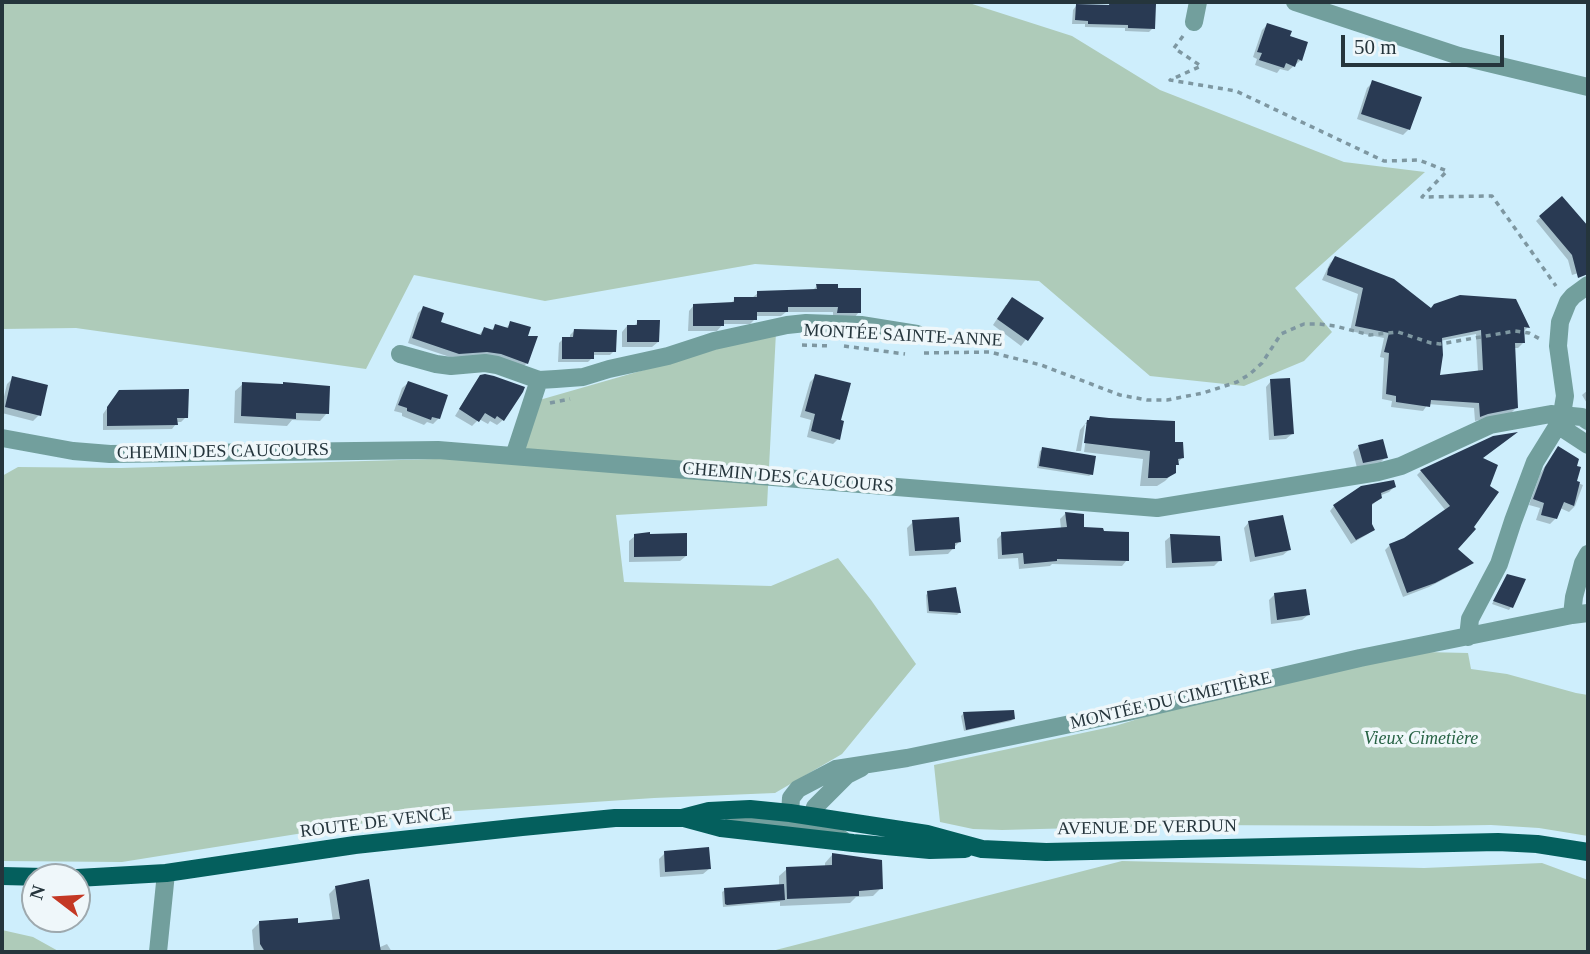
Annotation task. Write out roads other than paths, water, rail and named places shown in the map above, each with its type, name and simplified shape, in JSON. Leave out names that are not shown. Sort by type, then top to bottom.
[{"type":"main road","name":"AVENUE DE VERDUN","points":[[709,811],[750,809],[927,834],[982,849],[1046,852],[1498,842],[1537,844],[1588,852]]},
{"type":"main road","name":"ROUTE DE VENCE","points":[[91,877],[166,873],[355,845],[483,831],[615,818],[681,818],[709,811]]},
{"type":"main road","name":"ROUTE DE VENCE","points":[[681,818],[721,828],[853,843],[930,850],[982,849]]},
{"type":"main road","points":[[2,876],[21,876]]},
{"type":"street","points":[[1194,22],[1198,2]]},
{"type":"street","points":[[1295,2],[1459,55],[1588,87]]},
{"type":"street","points":[[1468,636],[1470,619],[1499,564],[1535,462],[1561,420],[1565,396],[1560,367],[1560,322],[1568,302],[1588,285]]},
{"type":"street","points":[[400,355],[451,366],[485,363],[497,365],[539,380],[583,377],[742,334],[796,324],[861,325],[918,334]]},
{"type":"street","points":[[514,456],[539,380]]},
{"type":"street","name":"CHEMIN DES CAUCOURS","points":[[2,438],[110,454],[438,450],[1157,508],[1378,472],[1401,466],[1490,425],[1551,414],[1561,420]]},
{"type":"street","points":[[1561,420],[1582,417],[1588,421]]},
{"type":"street","points":[[1561,420],[1588,445]]},
{"type":"street","points":[[1580,614],[1574,597],[1588,554]]},
{"type":"street","name":"MONTÉE DU CIMETIÈRE","points":[[874,763],[847,775],[816,807],[801,816],[791,799],[798,789],[836,769],[1115,715],[1360,658],[1580,614]]},
{"type":"street","name":"ROUTE DE VENCE","points":[[721,828],[736,824],[788,822],[801,816],[813,827],[853,843]]},
{"type":"street","points":[[158,952],[166,873]]},
{"type":"park label","name":"Vieux Cimetière","points":[[1421,739]]}]
